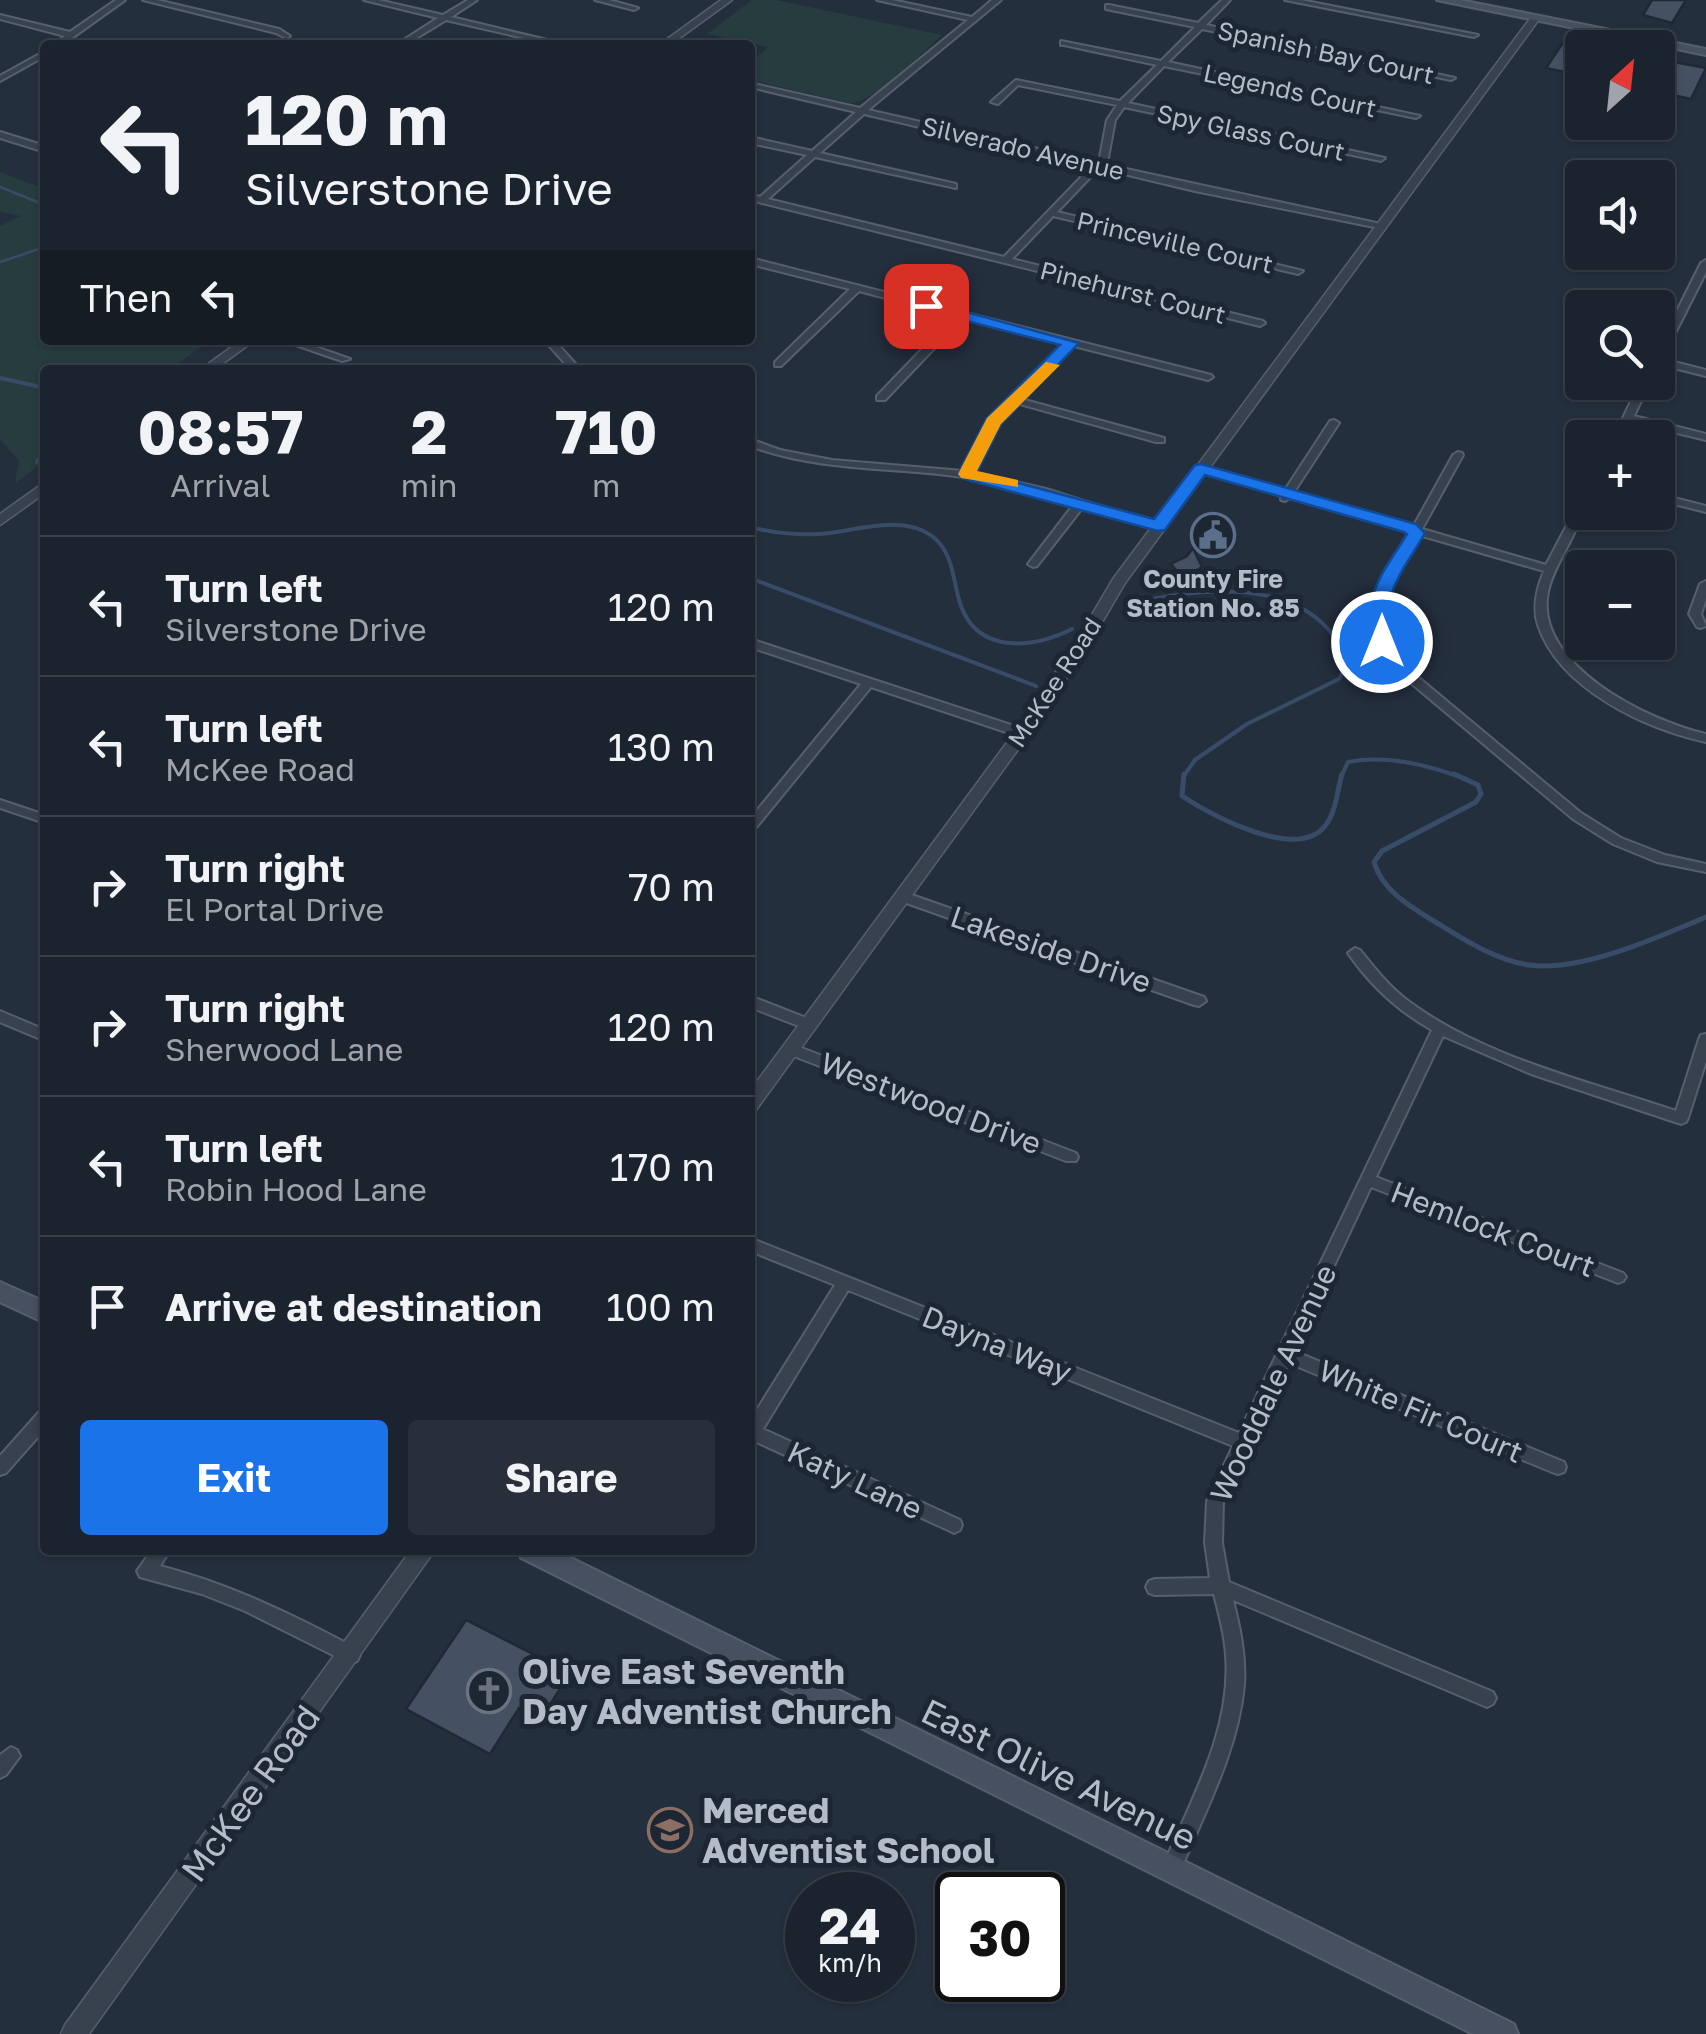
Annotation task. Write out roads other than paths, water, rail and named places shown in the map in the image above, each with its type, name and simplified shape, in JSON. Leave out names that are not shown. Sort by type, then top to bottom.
[{"type":"main road","points":[[1443,0],[1706,49]]},
{"type":"main road","points":[[0,1291],[40,1311]]},
{"type":"main road","name":"East Olive Avenue","points":[[540,1555],[1504,2034]]},
{"type":"street","points":[[65,40],[122,0]]},
{"type":"street","points":[[147,0],[279,31],[286,36]]},
{"type":"street","points":[[368,0],[542,40]]},
{"type":"street","points":[[408,40],[474,0]]},
{"type":"street","points":[[599,0],[634,8]]},
{"type":"street","points":[[671,40],[727,0]]},
{"type":"street","points":[[881,0],[974,20]]},
{"type":"street","points":[[762,200],[811,154],[997,0]]},
{"type":"street","points":[[1006,260],[1099,164],[1108,148],[1111,120],[1121,105],[1226,0]]},
{"type":"street","points":[[1290,0],[1474,35]]},
{"type":"street","name":"Spanish Bay Court","points":[[1109,8],[1451,78]]},
{"type":"street","points":[[0,18],[72,35]]},
{"type":"street","name":"McKee Road","points":[[755,1099],[1022,733],[1158,526],[1535,18]]},
{"type":"street","name":"Legends Court","points":[[1064,43],[1416,116]]},
{"type":"street","points":[[2,76],[40,55]]},
{"type":"street","name":"Spy Glass Court","points":[[995,102],[1016,82],[1381,158]]},
{"type":"street","name":"Silverado Avenue","points":[[755,87],[1380,230]]},
{"type":"street","points":[[0,135],[40,148]]},
{"type":"street","points":[[755,141],[952,186]]},
{"type":"street","points":[[1195,188],[1207,175]]},
{"type":"street","name":"Pinehurst Court","points":[[755,198],[1260,323]]},
{"type":"street","name":"Princeville Court","points":[[1052,213],[1298,271]]},
{"type":"street","points":[[1675,326],[1706,263]]},
{"type":"street","points":[[755,264],[1208,377]]},
{"type":"street","points":[[778,364],[857,288]]},
{"type":"street","points":[[881,398],[960,314]]},
{"type":"street","points":[[967,474],[993,422],[1071,343]]},
{"type":"street","points":[[213,365],[242,345]]},
{"type":"street","points":[[302,345],[345,359]]},
{"type":"street","points":[[554,345],[572,365]]},
{"type":"street","points":[[1675,364],[1706,372]]},
{"type":"street","points":[[1016,400],[1160,440]]},
{"type":"street","points":[[1636,400],[1628,418],[1706,437]]},
{"type":"street","points":[[1286,497],[1334,423]]},
{"type":"street","points":[[755,444],[796,458],[842,466],[967,474],[1158,526]]},
{"type":"street","points":[[1458,455],[1382,591],[1376,612],[1382,642],[1398,664],[1577,816],[1647,853],[1706,868]]},
{"type":"street","points":[[1199,472],[1405,534],[1416,533],[1552,570]]},
{"type":"street","points":[[0,520],[40,490]]},
{"type":"street","points":[[1675,502],[1706,510]]},
{"type":"street","points":[[1034,564],[1080,504]]},
{"type":"street","points":[[1571,530],[1542,596],[1544,633],[1564,658],[1617,703],[1644,719],[1706,738]]},
{"type":"street","points":[[1701,625],[1695,614],[1706,584]]},
{"type":"street","points":[[755,645],[1022,733]]},
{"type":"street","points":[[755,821],[868,683]]},
{"type":"street","points":[[0,804],[40,817]]},
{"type":"street","name":"Lakeside Drive","points":[[903,897],[1199,1001]]},
{"type":"street","points":[[1355,953],[1402,1004],[1440,1027],[1492,1051],[1681,1118],[1706,1039]]},
{"type":"street","points":[[755,1003],[809,1025]]},
{"type":"street","points":[[0,1016],[40,1034]]},
{"type":"street","name":"Wooddale Avenue","points":[[1171,1869],[1218,1754],[1236,1692],[1234,1651],[1210,1534],[1215,1501],[1440,1027]]},
{"type":"street","name":"Westwood Drive","points":[[792,1049],[1071,1157]]},
{"type":"street","name":"Hemlock Court","points":[[1368,1180],[1618,1277]]},
{"type":"street","name":"Dayna Way","points":[[755,1246],[1245,1443]]},
{"type":"street","name":"Katy Lane","points":[[755,1427],[844,1283]]},
{"type":"street","name":"White Fir Court","points":[[1284,1354],[1558,1467]]},
{"type":"street","points":[[0,1468],[40,1423]]},
{"type":"street","name":"Katy Lane","points":[[755,1433],[954,1526]]},
{"type":"street","points":[[158,1555],[146,1571],[206,1585],[270,1612],[350,1655]]},
{"type":"street","name":"McKee Road","points":[[74,2034],[420,1555]]},
{"type":"street","points":[[1154,1587],[1218,1586],[1487,1698]]},
{"type":"waterway","points":[[0,187],[40,203]]},
{"type":"waterway","points":[[0,262],[40,249]]},
{"type":"waterway","points":[[0,378],[40,387]]},
{"type":"waterway","points":[[37,462],[40,457]]},
{"type":"waterway","points":[[755,528],[801,534],[891,525],[919,529],[932,536],[945,551],[961,606],[969,622],[981,633],[994,640],[1025,643],[1072,629]]},
{"type":"waterway","points":[[755,580],[1036,686]]},
{"type":"waterway","points":[[1129,604],[1209,592],[1266,596],[1315,617],[1334,636],[1342,652],[1344,663],[1339,679],[1247,724],[1195,760],[1184,776]]},
{"type":"waterway","points":[[1342,776],[1348,762],[1390,760],[1460,777]]},
{"type":"waterway","points":[[1454,774],[1478,785],[1481,794],[1476,802],[1382,851],[1374,862],[1383,881],[1397,896],[1467,941],[1516,962],[1550,966],[1619,951],[1706,917]]},
{"type":"waterway","points":[[1184,776],[1182,796],[1195,804],[1254,832],[1295,839],[1312,836],[1329,821],[1342,776]]},
{"type":"place","name":"County Fire Station No. 85","points":[[1213,535]]},
{"type":"place","name":"Olive East Seventh Day Adventist Church","points":[[489,1691]]},
{"type":"place","name":"Merced Adventist School","points":[[670,1830]]}]
